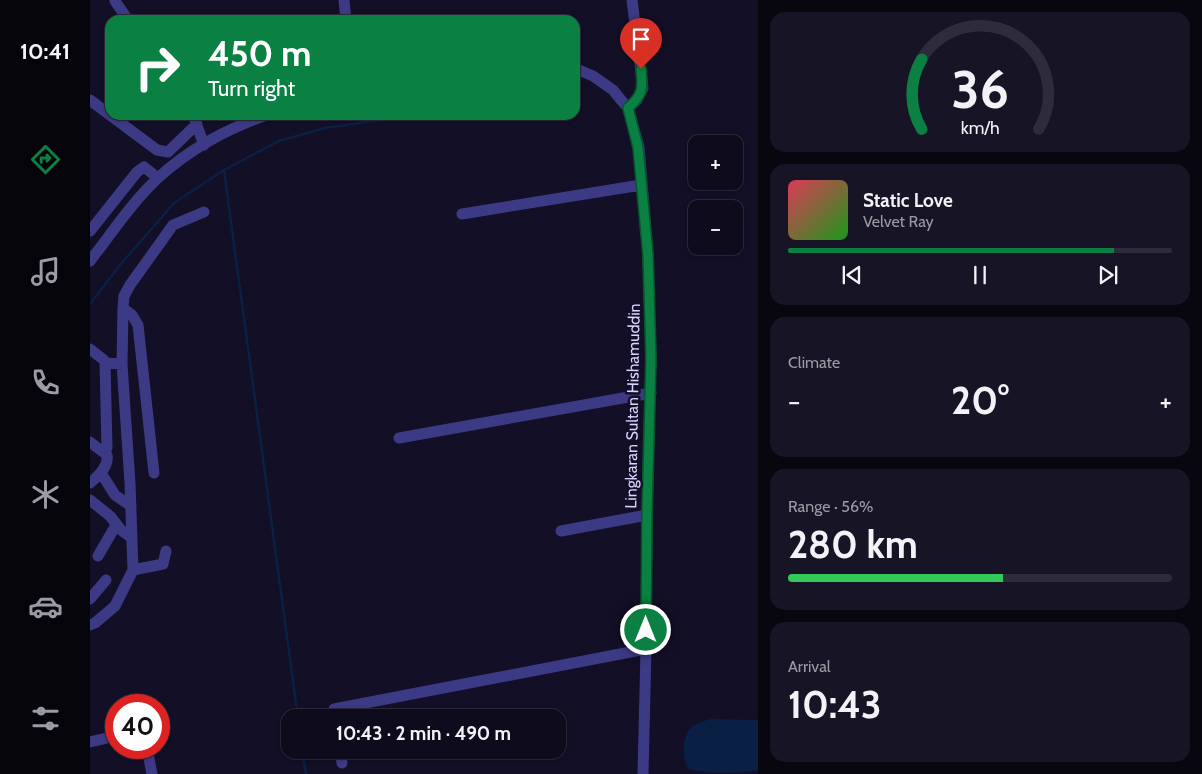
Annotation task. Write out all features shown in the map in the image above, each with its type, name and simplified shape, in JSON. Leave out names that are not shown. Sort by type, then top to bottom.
[{"type":"street","points":[[344,0],[346,15]]},
{"type":"street","points":[[628,108],[636,100],[643,88],[632,0]]},
{"type":"street","points":[[115,1],[125,15]]},
{"type":"street","name":"Lingkaran Sultan Hishamuddin","points":[[580,70],[593,76],[613,90],[628,108],[638,147],[648,255],[651,393],[643,774]]},
{"type":"street","points":[[90,100],[105,111]]},
{"type":"street","points":[[117,120],[157,150],[168,152],[195,120],[204,144]]},
{"type":"street","points":[[90,261],[158,178],[204,144],[253,120]]},
{"type":"street","points":[[90,231],[137,172],[144,167],[158,178]]},
{"type":"street","points":[[462,214],[641,185]]},
{"type":"street","points":[[90,625],[115,606],[133,570],[122,364],[124,296],[173,224],[204,212]]},
{"type":"street","points":[[123,308],[132,315],[138,326],[154,472]]},
{"type":"street","points":[[90,349],[104,360],[105,363],[107,448]]},
{"type":"street","points":[[105,363],[122,364]]},
{"type":"street","points":[[399,438],[651,393]]},
{"type":"street","points":[[90,442],[107,455],[108,459],[101,473],[90,483]]},
{"type":"street","points":[[101,473],[115,495],[131,506]]},
{"type":"street","points":[[90,500],[110,516],[116,525],[132,538]]},
{"type":"street","points":[[560,531],[647,515]]},
{"type":"street","points":[[98,556],[116,525]]},
{"type":"street","points":[[133,570],[162,564],[166,551]]},
{"type":"street","points":[[90,599],[106,580]]},
{"type":"street","points":[[334,709],[646,649]]},
{"type":"street","points":[[90,742],[105,739]]},
{"type":"street","points":[[149,759],[152,774]]},
{"type":"street","points":[[341,759],[342,763]]},
{"type":"water","points":[[711,719],[758,720],[758,770],[724,773],[689,769],[684,756],[684,744],[687,734],[694,726]]},
{"type":"waterway","points":[[90,304],[120,265],[174,203],[224,170],[279,141],[325,128],[380,120]]},
{"type":"waterway","points":[[224,170],[297,709]]},
{"type":"waterway","points":[[304,759],[306,774]]},
{"type":"route","points":[[641,69],[643,88],[636,100],[628,108],[638,147],[648,255],[651,393],[646,630]]}]
